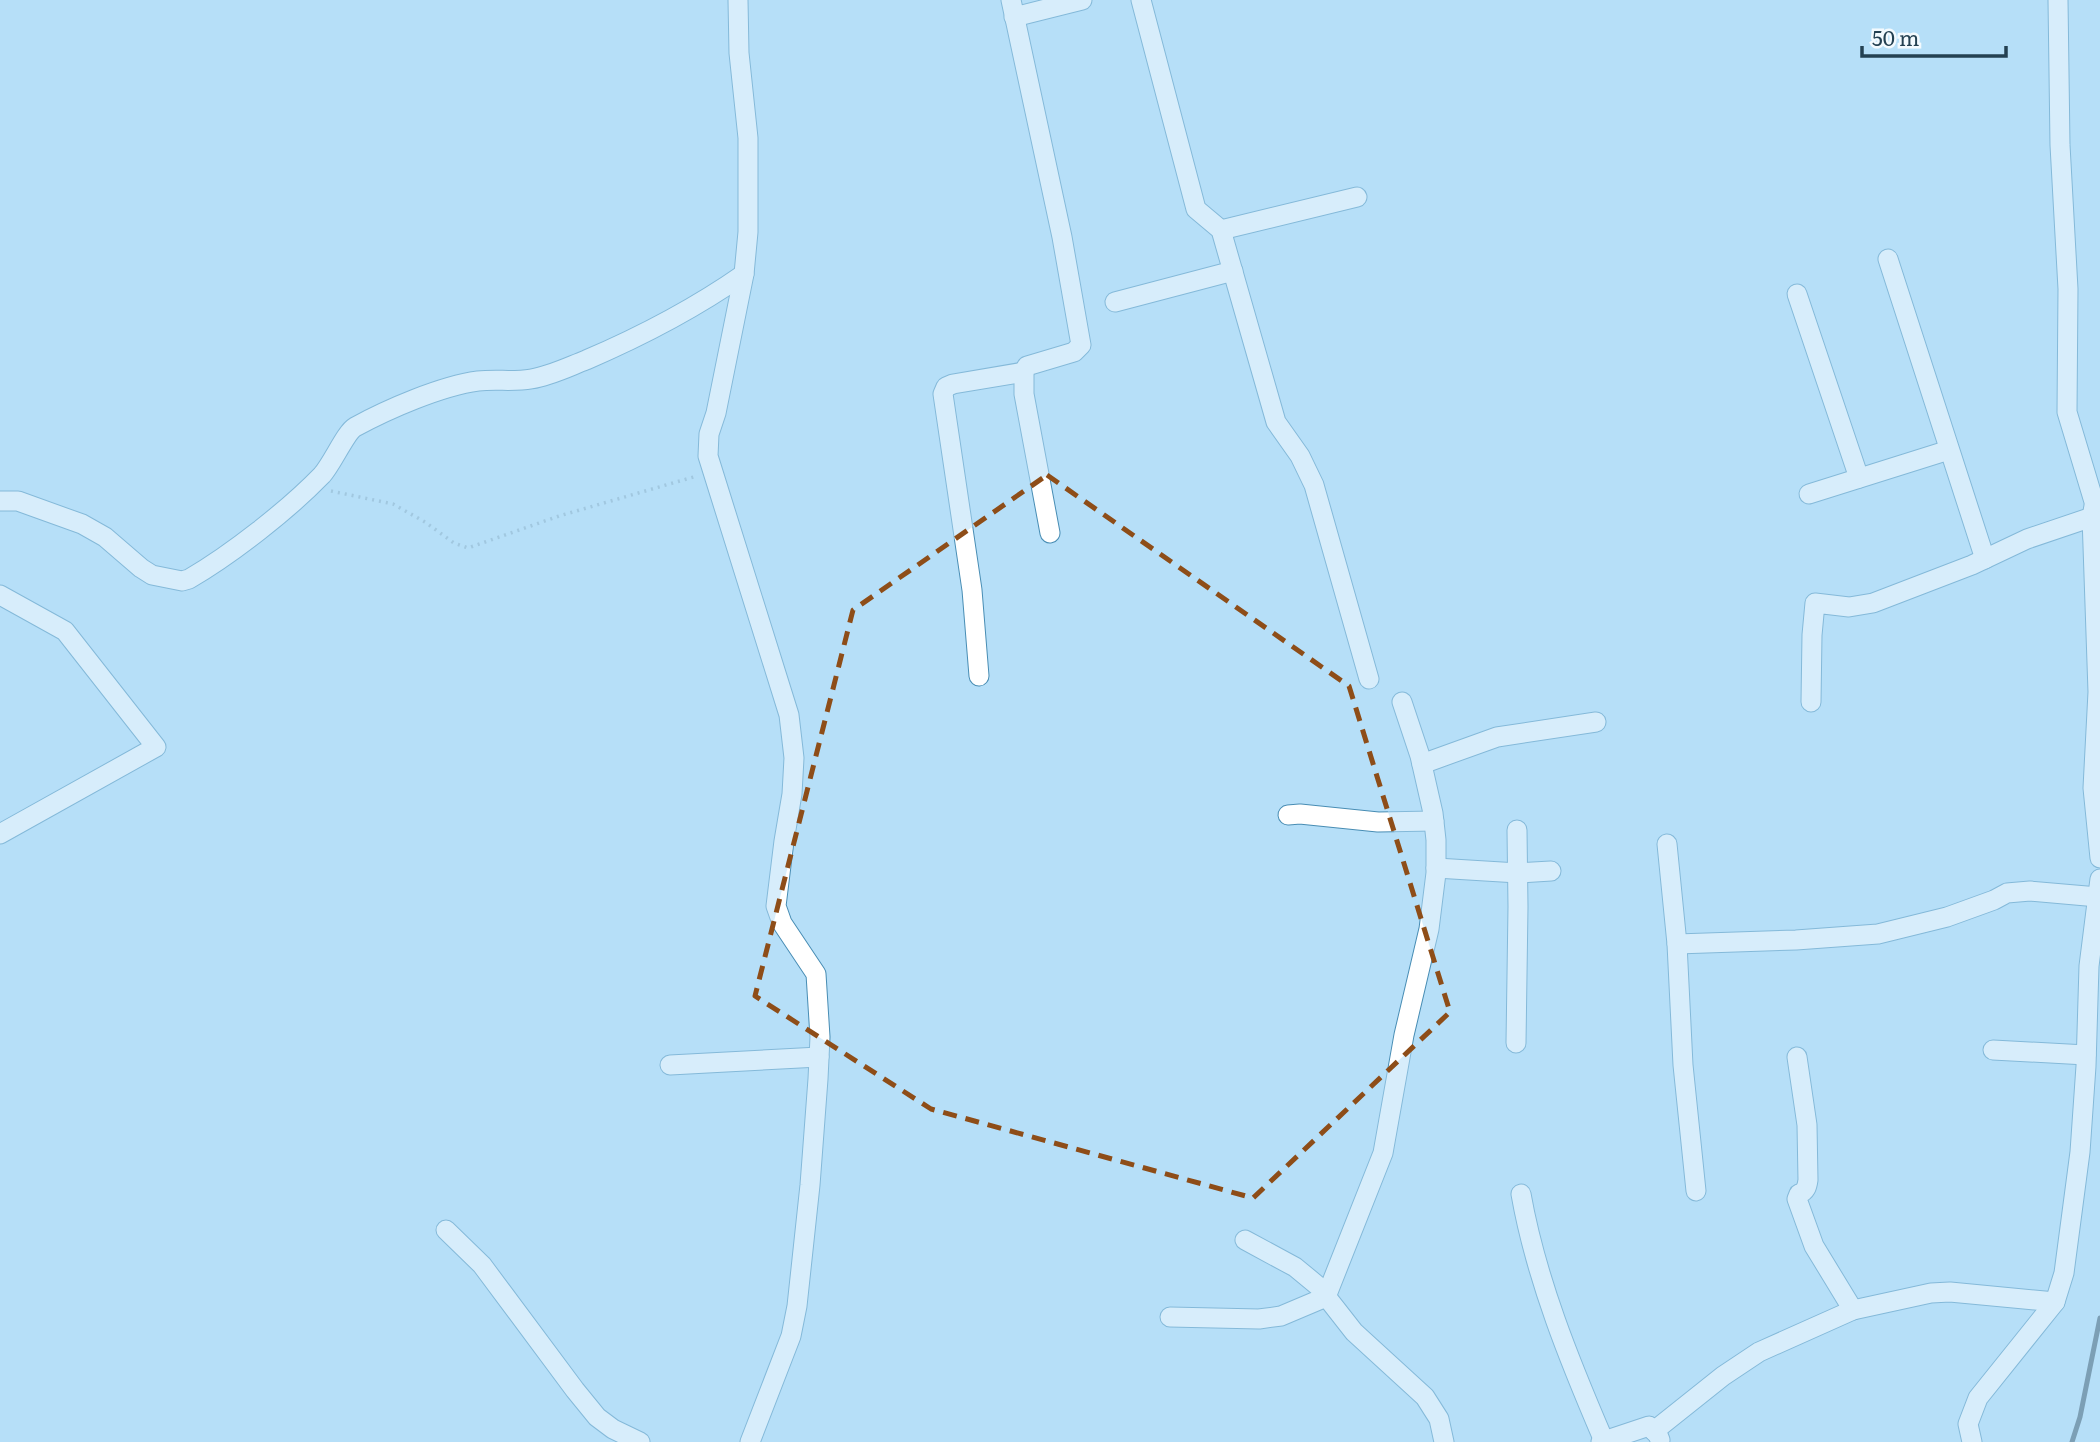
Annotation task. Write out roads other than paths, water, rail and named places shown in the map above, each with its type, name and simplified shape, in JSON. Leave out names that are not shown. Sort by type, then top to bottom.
[{"type":"street","points":[[738,0],[739,53],[748,138],[748,233],[744,274],[716,413],[709,435],[708,456],[789,715],[794,758],[792,794],[783,841],[776,906],[782,923],[816,974],[820,1037],[810,1185],[797,1306],[791,1336],[750,1442]]},
{"type":"street","points":[[1049,533],[1024,394],[1024,372],[1027,366],[1074,352],[1081,345],[1062,237],[1013,9],[1082,0]]},
{"type":"street","points":[[1141,0],[1196,209],[1222,230],[1276,422],[1300,456],[1314,485],[1369,679]]},
{"type":"street","points":[[2059,0],[2060,145],[2068,289],[2067,412],[2096,509],[2098,692],[2093,788],[2100,858]]},
{"type":"street","points":[[1222,230],[1357,197]]},
{"type":"street","points":[[1888,260],[1985,559]]},
{"type":"street","points":[[1115,302],[1233,271]]},
{"type":"street","points":[[0,501],[18,501],[82,524],[105,537],[152,575],[182,581],[196,575],[240,544],[323,475],[351,429],[416,398],[458,386],[478,381],[530,380],[553,373],[650,332],[744,274]]},
{"type":"street","points":[[1797,294],[1859,478]]},
{"type":"street","points":[[979,676],[972,590],[943,394],[946,387],[953,384],[1024,372]]},
{"type":"street","points":[[1809,494],[1950,450]]},
{"type":"street","points":[[1811,702],[1815,603],[1849,607],[1872,603],[1985,559],[2096,509]]},
{"type":"street","points":[[0,595],[65,631],[156,747],[0,834]]},
{"type":"street","points":[[1170,1317],[1259,1319],[1281,1316],[1326,1297],[1383,1153],[1405,1035],[1429,929],[1436,868],[1434,821],[1422,764],[1402,702]]},
{"type":"street","points":[[1422,764],[1497,737],[1596,722]]},
{"type":"street","points":[[1288,815],[1378,822],[1434,821]]},
{"type":"street","points":[[1516,1043],[1517,830]]},
{"type":"street","points":[[1667,844],[1677,944],[1683,1065],[1696,1191]]},
{"type":"street","points":[[1436,868],[1518,873],[1551,871]]},
{"type":"street","points":[[1677,944],[1878,934],[1947,917],[1994,901],[2007,893],[2099,888],[2089,966],[2080,1152],[2064,1273],[2054,1302],[1978,1398],[1968,1424],[1968,1440]]},
{"type":"street","points":[[1993,1050],[2086,1055]]},
{"type":"street","points":[[670,1065],[819,1057]]},
{"type":"street","points":[[1797,1057],[1807,1125],[1808,1180],[1804,1192],[1799,1194],[1797,1199],[1814,1246],[1853,1310]]},
{"type":"street","points":[[1521,1194],[1557,1323],[1602,1441],[1649,1426],[1657,1437],[1723,1376],[1759,1352],[1853,1310],[1931,1293],[1950,1292],[2054,1302]]},
{"type":"street","points":[[446,1230],[482,1265],[597,1417],[613,1429],[640,1442]]},
{"type":"street","points":[[1245,1240],[1295,1267],[1318,1286],[1354,1332],[1425,1397],[1439,1419],[1444,1442]]},
{"type":"railway","points":[[2072,1442],[2080,1417],[2100,1318]]}]
